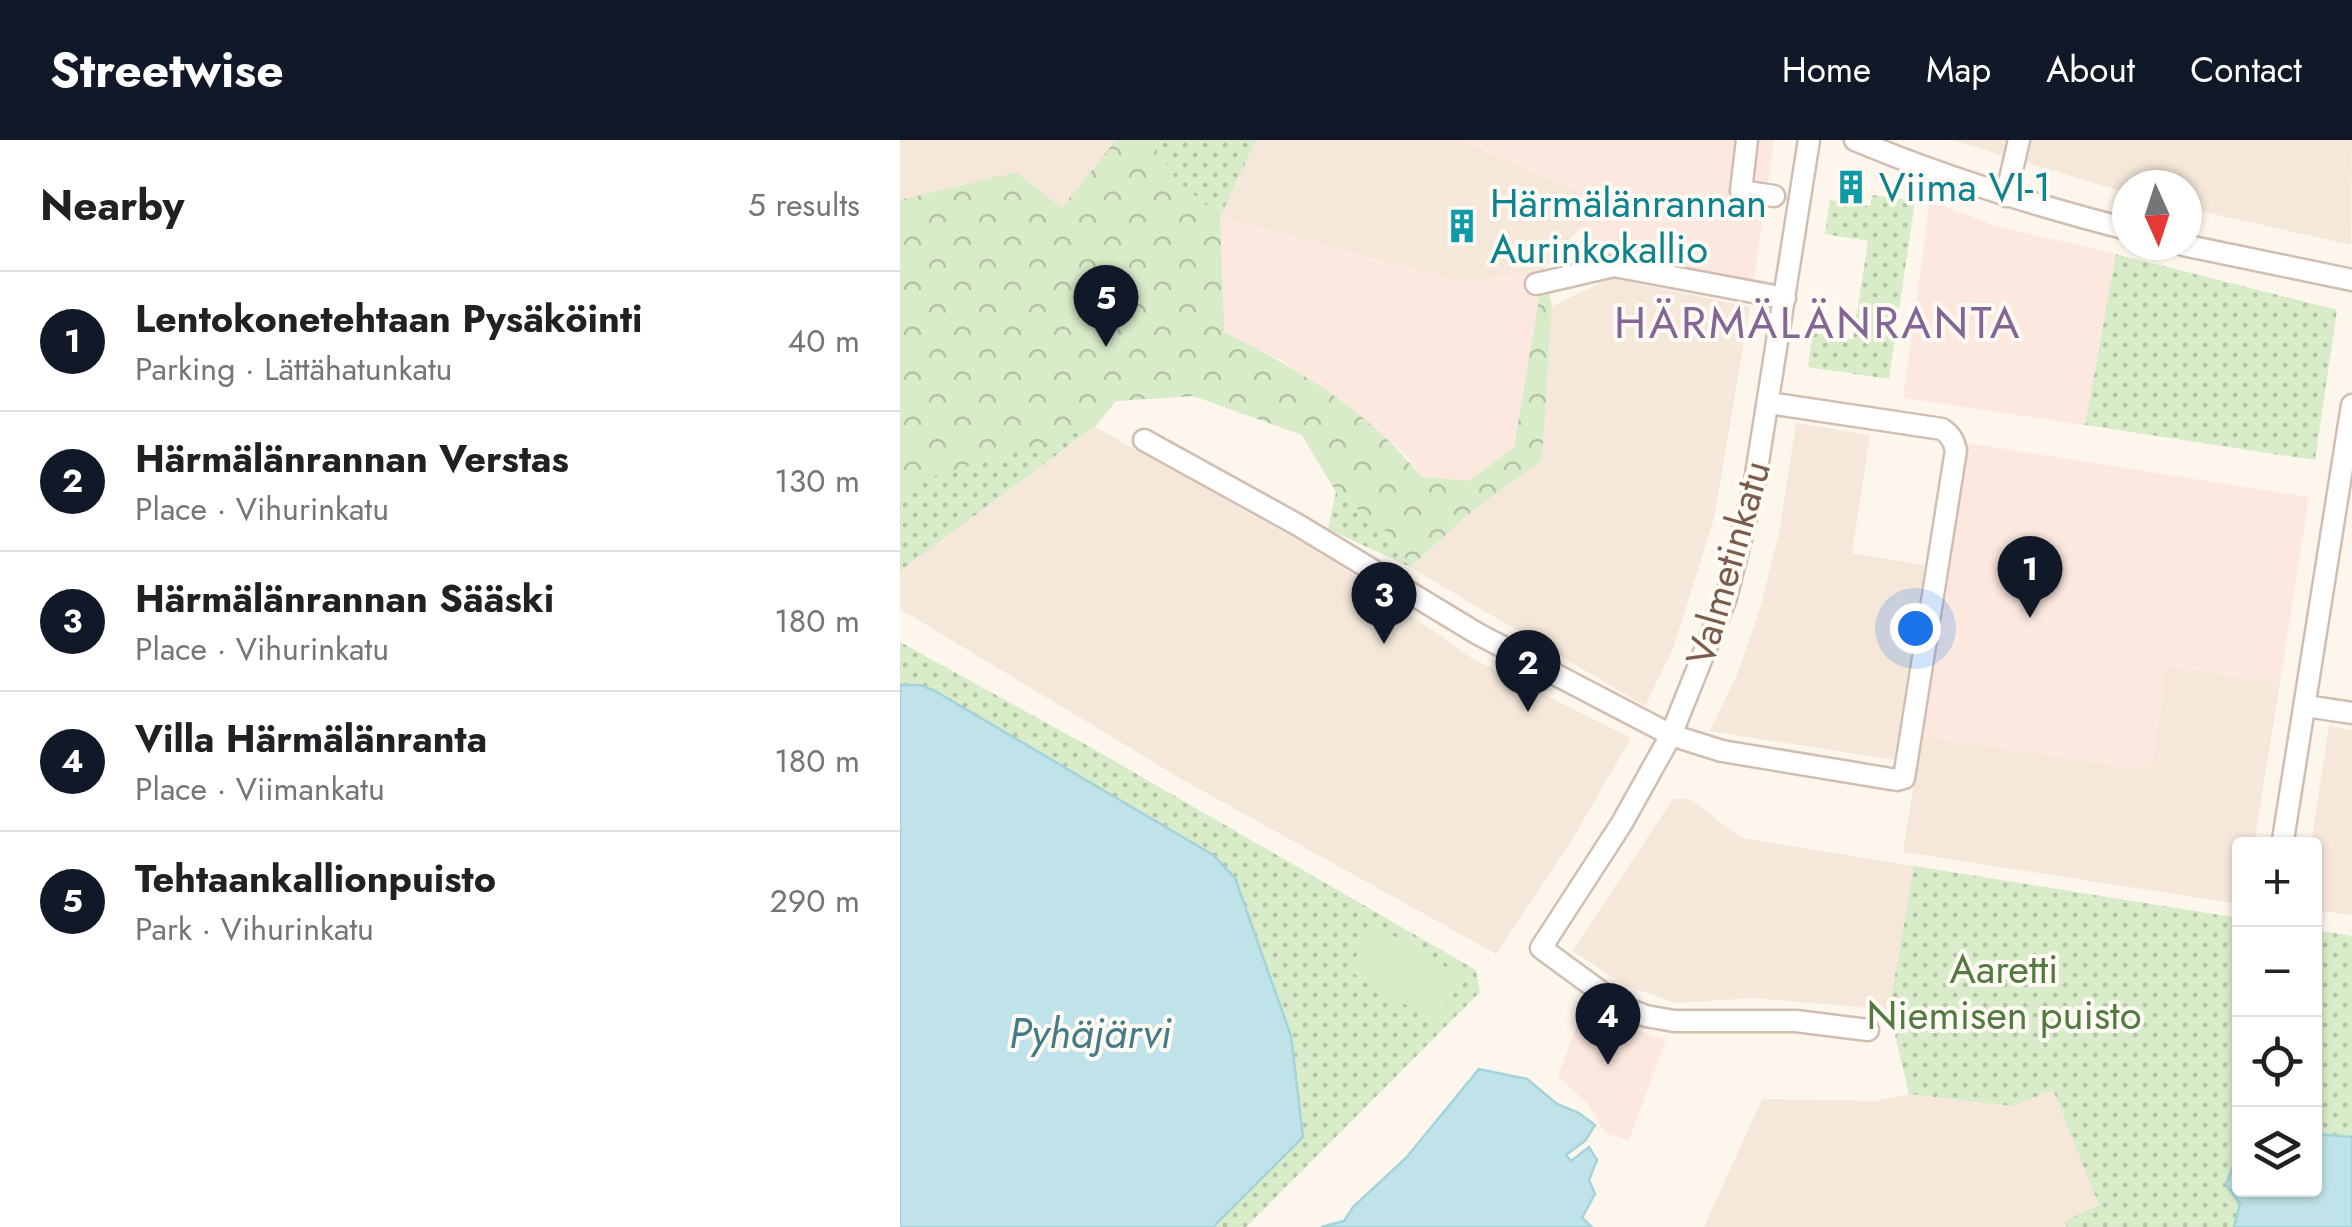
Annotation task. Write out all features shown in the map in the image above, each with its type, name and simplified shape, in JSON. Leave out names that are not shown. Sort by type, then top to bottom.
[{"type":"street","points":[[1746,140],[1741,192],[1774,196]]},
{"type":"street","name":"Valmetinkatu","points":[[1810,140],[1746,526],[1726,598],[1671,735],[1622,824],[1541,948],[1620,1006],[1646,1016],[1674,1021],[1796,1021],[1868,1030]]},
{"type":"street","points":[[1855,140],[1916,166],[2112,226]]},
{"type":"street","points":[[2006,196],[2019,140]]},
{"type":"street","points":[[2202,249],[2352,280]]},
{"type":"street","points":[[1536,284],[1614,266],[1785,298]]},
{"type":"street","points":[[1144,440],[1478,634],[1671,735],[1694,745],[1733,753],[1904,778],[1954,469],[1954,443],[1942,429],[1768,403]]},
{"type":"street","points":[[2284,837],[2352,405]]},
{"type":"street","points":[[2306,706],[2352,714]]},
{"type":"shaded area","points":[[900,140],[1116,140],[1062,209],[1016,172],[900,200]]},
{"type":"shaded area","points":[[1256,140],[1460,140],[1592,197],[1579,229],[1544,269],[1465,283],[1220,217]]},
{"type":"shaded area","points":[[1460,140],[1774,140],[1754,281],[1608,256],[1579,229],[1592,197]]},
{"type":"shaded area","points":[[1952,140],[2352,140],[2351,245],[2202,211],[2202,170],[2112,170],[2112,188]]},
{"type":"shaded area","points":[[1930,201],[1993,225],[2112,253],[2115,260],[2085,425],[1903,398]]},
{"type":"shaded area","points":[[1220,217],[1465,283],[1544,269],[1514,447],[1469,481],[1421,477],[1401,450],[1283,361],[1223,332]]},
{"type":"shaded area","points":[[1611,278],[1750,307],[1714,518],[1673,649],[1645,706],[1410,567],[1471,512],[1542,460],[1552,306]]},
{"type":"shaded area","points":[[1796,423],[1870,435],[1852,553],[1925,565],[1894,760],[1710,731],[1738,672],[1760,609],[1780,528]]},
{"type":"shaded area","points":[[1095,427],[1330,558],[1473,659],[1631,738],[1572,840],[1496,954],[1183,780],[900,609],[900,571]]},
{"type":"shaded area","points":[[1968,443],[2309,497],[2280,683],[2167,666],[2151,770],[1921,736]]},
{"type":"shaded area","points":[[2167,666],[2280,683],[2255,837],[2232,837],[2232,903],[1903,852],[1921,736],[2150,770]]},
{"type":"shaded area","points":[[2329,726],[2352,730],[2352,915],[2322,911],[2322,837],[2312,837]]},
{"type":"shaded area","points":[[1673,799],[1690,799],[1741,838],[1914,866],[1889,1010],[1755,998],[1676,1003],[1627,986],[1572,951]]},
{"type":"shaded area","points":[[1582,1011],[1666,1040],[1629,1140],[1605,1133],[1588,1104],[1558,1076]]},
{"type":"shaded area","points":[[2053,1090],[2100,1206],[2066,1221],[2067,1227],[1704,1227],[1762,1099],[1876,1101],[1909,1094],[2012,1106]]},
{"type":"green space","points":[[1116,140],[1256,140],[1220,217],[1224,332],[1277,360],[1356,413],[1402,454],[1421,477],[1469,481],[1410,567],[1328,529],[1336,492],[1302,435],[1194,396],[1116,401],[1094,427],[900,571],[900,428]]},
{"type":"green space","points":[[1116,140],[1150,140],[1176,179],[1220,217],[1224,332],[1278,360],[1356,412],[1421,477],[1469,481],[1514,447],[1544,269],[1552,306],[1542,460],[1471,512],[1410,567],[1395,538],[1336,492],[1302,435],[1194,396],[1116,401],[1095,427],[912,483],[900,497],[900,200],[1016,172],[1062,208]]},
{"type":"green space","points":[[1872,195],[1915,201],[1889,379],[1808,367],[1813,333],[1853,339],[1868,241],[1825,234],[1830,200],[1870,206]]},
{"type":"green space","points":[[2115,260],[2140,260],[2337,310],[2315,460],[2085,425]]},
{"type":"green space","points":[[900,642],[1476,970],[1480,992],[1246,1227],[1213,1227],[1303,1137],[1291,1036],[1235,878],[1213,855],[920,685],[900,685]]},
{"type":"green space","name":"Aaretti Niemisen puisto","points":[[1914,866],[2232,917],[2232,1171],[2226,1184],[2240,1204],[2234,1227],[2067,1227],[2065,1221],[2099,1205],[2053,1090],[2012,1106],[1909,1094],[1889,1010]]},
{"type":"green space","points":[[1375,925],[1464,978],[1436,1023],[1348,970]]},
{"type":"green space","points":[[2322,931],[2352,936],[2352,1137],[2322,1135]]},
{"type":"water","name":"Pyhäjärvi","points":[[900,685],[920,685],[935,691],[1213,855],[1235,878],[1291,1036],[1303,1137],[1213,1227],[900,1227]]},
{"type":"water","points":[[1479,1069],[1527,1079],[1557,1104],[1595,1125],[1585,1141],[1566,1155],[1571,1161],[1589,1147],[1597,1160],[1589,1180],[1595,1194],[1582,1218],[1592,1227],[1321,1227],[1344,1221],[1353,1207],[1406,1158]]},
{"type":"water","points":[[2322,1135],[2352,1137],[2352,1227],[2234,1227],[2240,1204],[2235,1197],[2322,1197]]},
{"type":"water","points":[[2232,1170],[2232,1193],[2226,1184]]},
{"type":"place","name":"Viima VI-1","points":[[1851,187]]},
{"type":"place","name":"Härmälänrannan Aurinkokallio","points":[[1462,226]]},
{"type":"place","name":"Tehtaankallionpuisto","points":[[1106,347]]},
{"type":"place","name":"Lentokonetehtaan Pysäköinti","points":[[2030,618]]},
{"type":"place","name":"Härmälänrannan Sääski","points":[[1384,644]]},
{"type":"place","name":"Härmälänrannan Verstas","points":[[1528,712]]},
{"type":"place","name":"Villa Härmälänranta","points":[[1608,1065]]},
{"type":"district","name":"HÄRMÄLÄNRANTA","points":[[1818,322]]}]
